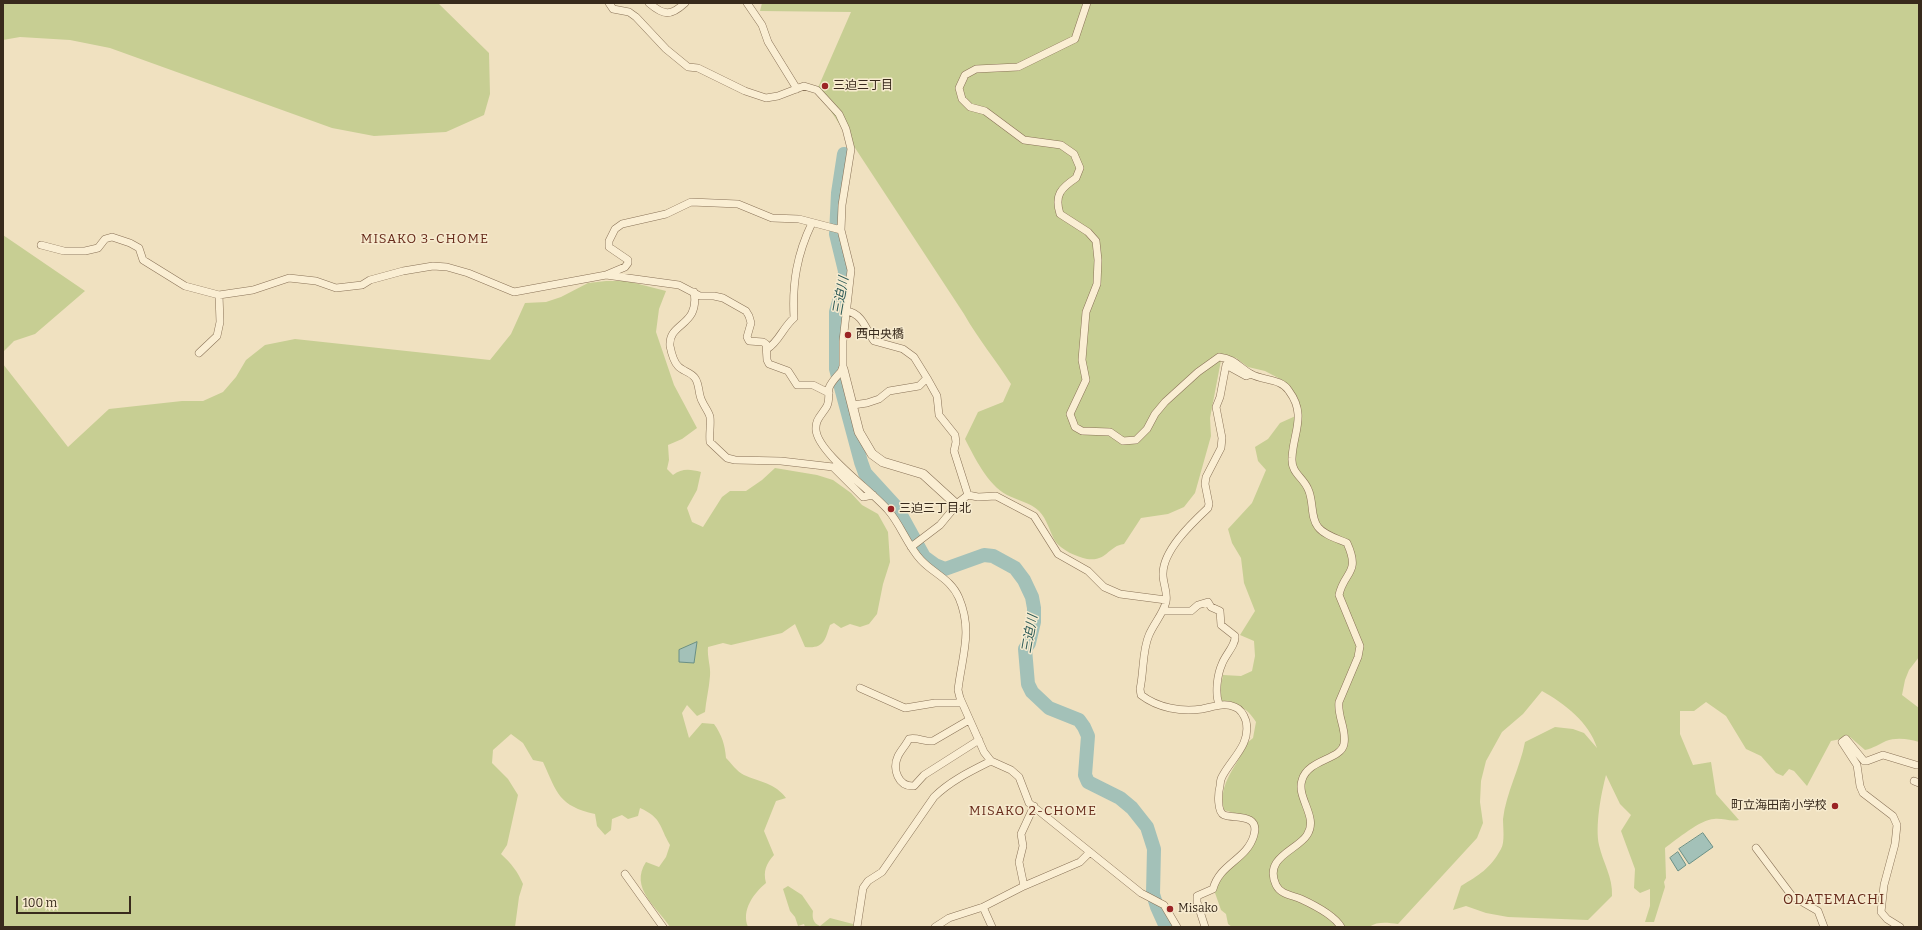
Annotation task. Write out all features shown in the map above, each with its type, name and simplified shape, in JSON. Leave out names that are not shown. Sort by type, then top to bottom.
[{"type":"street","points":[[609,3],[613,9],[629,12],[636,17],[666,49],[688,67],[698,68],[745,91],[766,98],[778,96],[804,86],[817,90],[838,114],[846,129],[851,149],[838,230],[851,270],[841,372],[853,405],[859,432],[872,454],[883,462],[923,474],[957,505]]},
{"type":"street","points":[[650,3],[659,12],[667,13],[678,10],[685,3]]},
{"type":"street","points":[[747,3],[762,25],[768,42],[797,89]]},
{"type":"street","points":[[1087,3],[1080,28],[1075,39],[1018,67],[976,69],[965,75],[959,88],[962,99],[970,107],[985,111],[1024,140],[1061,145],[1074,154],[1080,168],[1076,178],[1063,187],[1057,202],[1060,214],[1088,232],[1096,241],[1098,260],[1097,284],[1086,312],[1082,360],[1086,380],[1070,414],[1075,428],[1082,431],[1110,432],[1123,441],[1132,441],[1140,438],[1147,430],[1155,414],[1165,402],[1219,357],[1231,359],[1251,374],[1276,382],[1288,389],[1295,401],[1299,420],[1292,457],[1292,466],[1308,489],[1317,527],[1347,543],[1352,555],[1350,575],[1341,587],[1340,595],[1360,646],[1358,657],[1339,702],[1338,708],[1344,737],[1344,745],[1338,752],[1316,763],[1306,771],[1301,780],[1310,821],[1309,830],[1303,840],[1281,856],[1274,871],[1275,882],[1281,890],[1325,913],[1341,927]]},
{"type":"street","points":[[41,245],[64,251],[85,251],[98,248],[105,239],[112,237],[139,248],[143,260],[185,286],[219,295],[252,290],[289,278],[316,281],[336,288],[362,285],[370,280],[403,271],[433,266],[447,267],[468,273],[514,292],[606,275],[625,267],[628,260],[609,247],[608,241],[615,229],[622,224],[666,214],[691,202],[738,204],[772,218],[799,219],[838,230]]},
{"type":"street","points":[[767,349],[773,345],[786,324],[794,318],[792,294],[795,270],[802,243],[812,223]]},
{"type":"street","points":[[606,275],[679,285],[700,296],[714,296],[723,298],[746,311],[751,323],[747,337],[749,341],[763,342],[767,349],[767,360],[769,364],[788,371],[797,385],[813,385],[829,393]]},
{"type":"street","points":[[694,292],[694,309],[692,315],[685,323],[674,331],[670,339],[670,348],[678,366],[694,377],[698,384],[701,400],[710,417],[710,442],[716,449],[726,458],[735,460],[781,460],[833,467],[864,496],[873,495]]},
{"type":"street","points":[[199,353],[217,336],[220,322],[219,295]]},
{"type":"street","points":[[847,311],[854,312],[862,321],[874,342],[892,345],[903,349],[914,357],[937,396],[939,415],[955,435],[956,442],[954,451],[968,495]]},
{"type":"street","points":[[1205,927],[1197,902],[1197,896],[1213,889],[1218,875],[1239,858],[1250,844],[1255,832],[1253,823],[1247,818],[1224,815],[1221,812],[1219,795],[1223,775],[1242,748],[1246,737],[1247,727],[1245,717],[1236,707],[1219,704],[1190,710],[1163,707],[1148,701],[1141,696],[1140,689],[1149,635],[1163,610],[1166,600],[1163,575],[1164,564],[1169,553],[1181,536],[1208,508],[1209,504],[1205,484],[1206,477],[1221,448],[1222,438],[1216,407],[1220,397],[1226,365],[1246,376],[1251,374]]},
{"type":"street","points":[[841,372],[832,381],[827,407],[817,421],[816,429],[818,440],[851,475],[889,511],[915,544],[923,562],[954,587],[964,611],[967,632],[958,690],[962,703],[979,740],[991,760],[1015,773],[1022,783],[1029,802],[1141,893],[1159,902],[1168,909],[1177,927]]},
{"type":"street","points":[[853,405],[879,399],[889,391],[918,386],[927,378]]},
{"type":"street","points":[[968,495],[978,497],[996,496],[1034,516],[1058,554],[1071,563],[1088,571],[1104,587],[1120,594],[1166,600]]},
{"type":"street","points":[[915,544],[940,525],[957,505],[968,495]]},
{"type":"street","points":[[1163,610],[1191,611],[1198,605],[1208,602],[1211,608],[1220,611],[1221,625],[1235,636],[1235,640],[1221,665],[1217,691],[1219,704]]},
{"type":"street","points":[[860,688],[905,708],[935,703],[962,703]]},
{"type":"street","points":[[970,720],[933,741],[928,742],[914,738],[909,739],[897,757],[896,775],[899,781],[910,787],[914,786],[924,776],[979,740]]},
{"type":"street","points":[[1900,927],[1887,919],[1881,912],[1884,885],[1895,844],[1897,825],[1893,816],[1863,793],[1860,786],[1857,765],[1842,742],[1846,739],[1864,761],[1883,755],[1916,765]]},
{"type":"street","points":[[857,927],[865,883],[882,872],[934,797],[949,784],[991,760]]},
{"type":"street","points":[[1024,886],[1019,862],[1023,846],[1022,834],[1034,806]]},
{"type":"street","points":[[1756,848],[1792,896],[1818,911],[1824,927]]},
{"type":"street","points":[[935,927],[949,918],[983,907],[1024,886],[1080,862],[1090,852]]},
{"type":"street","points":[[625,874],[663,927]]},
{"type":"street","points":[[983,907],[992,927]]},
{"type":"green space","points":[[3,3],[438,3],[489,53],[490,94],[484,115],[446,132],[374,136],[332,128],[110,48],[70,40],[20,37],[3,40]]},
{"type":"green space","points":[[762,3],[1919,3],[1919,657],[1909,670],[1902,695],[1919,708],[1919,742],[1907,739],[1894,739],[1865,750],[1850,737],[1831,741],[1807,786],[1794,771],[1789,769],[1783,776],[1776,773],[1761,756],[1746,749],[1726,716],[1706,702],[1694,711],[1680,711],[1680,734],[1693,765],[1711,762],[1716,794],[1739,820],[1733,821],[1717,819],[1702,822],[1665,848],[1665,887],[1654,922],[1645,922],[1650,906],[1650,889],[1640,893],[1634,888],[1635,869],[1621,831],[1631,815],[1620,804],[1606,775],[1599,810],[1598,837],[1599,845],[1611,883],[1612,896],[1588,920],[1508,917],[1486,913],[1466,906],[1453,910],[1461,886],[1479,875],[1488,867],[1501,849],[1505,809],[1525,742],[1555,727],[1573,729],[1584,733],[1597,748],[1582,722],[1567,708],[1542,691],[1523,714],[1502,732],[1486,761],[1481,781],[1480,802],[1483,823],[1477,838],[1398,924],[1379,923],[1369,927],[1232,927],[1228,924],[1226,914],[1221,910],[1214,890],[1227,871],[1240,860],[1257,823],[1254,819],[1224,810],[1223,791],[1247,743],[1253,738],[1256,722],[1249,713],[1241,707],[1232,703],[1220,701],[1220,690],[1223,675],[1241,676],[1252,671],[1255,656],[1254,641],[1240,635],[1255,611],[1244,583],[1241,558],[1232,543],[1228,529],[1252,503],[1266,470],[1258,461],[1255,447],[1268,439],[1280,423],[1300,414],[1298,398],[1284,381],[1265,371],[1248,367],[1236,358],[1222,355],[1210,418],[1211,436],[1195,493],[1184,507],[1168,514],[1141,518],[1124,544],[1119,545],[1099,558],[1083,558],[1070,553],[1061,547],[1055,541],[1042,514],[1032,506],[1007,495],[993,484],[982,470],[973,454],[965,439],[978,412],[1003,402],[1011,384],[975,332],[817,90],[851,12],[760,11]]},
{"type":"green space","points":[[3,235],[85,291],[35,334],[14,341],[3,352]]},
{"type":"green space","points":[[627,281],[666,291],[659,309],[656,332],[674,385],[697,428],[682,439],[668,445],[669,460],[667,469],[673,475],[680,471],[686,470],[701,472],[697,490],[687,508],[692,522],[703,527],[722,497],[730,491],[746,491],[762,480],[775,468],[817,475],[833,480],[851,493],[862,505],[878,514],[888,532],[890,562],[883,584],[877,614],[869,624],[860,627],[850,624],[841,628],[834,623],[830,625],[823,642],[816,647],[805,647],[795,624],[782,633],[731,645],[723,643],[708,647],[710,673],[705,712],[697,716],[687,705],[682,713],[689,738],[702,723],[714,724],[723,740],[726,758],[737,770],[741,774],[772,786],[786,798],[776,801],[764,831],[774,855],[766,868],[766,883],[753,897],[747,908],[746,921],[748,927],[670,927],[647,897],[641,880],[642,871],[646,862],[659,867],[666,857],[670,845],[656,819],[640,808],[638,816],[628,819],[622,815],[612,819],[611,830],[605,835],[597,826],[595,814],[583,811],[566,802],[556,790],[543,762],[533,760],[523,743],[511,734],[493,750],[492,763],[508,779],[518,795],[507,845],[501,854],[514,868],[523,884],[519,897],[515,927],[3,927],[3,364],[68,447],[109,409],[182,401],[203,401],[223,392],[236,377],[246,360],[265,345],[295,339],[490,360],[511,334],[525,303],[546,302],[561,297],[588,283]]},
{"type":"green space","points":[[788,886],[802,895],[813,911],[814,920],[818,925],[820,926],[830,918],[853,924],[854,927],[805,927],[804,924],[798,926],[795,917],[790,911],[783,889]]},
{"type":"water","points":[[697,642],[694,663],[679,662],[679,650]]},
{"type":"water","points":[[1703,833],[1713,847],[1689,864],[1679,849]]},
{"type":"water","points":[[1678,852],[1686,865],[1678,871],[1670,858]]},
{"type":"waterway","name":"三迫川","points":[[844,154],[838,193],[836,234],[845,271],[844,284],[836,312],[836,369],[865,473],[897,508],[924,557],[935,565],[945,569],[984,555],[993,556],[1015,568],[1024,580],[1032,597],[1034,608],[1034,622],[1029,643],[1025,649],[1028,684],[1032,692],[1049,708],[1079,720],[1084,727],[1088,736],[1085,775],[1088,782],[1120,798],[1132,808],[1147,827],[1154,849],[1153,894],[1166,927]]},
{"type":"place","name":"三迫三丁目","points":[[825,86]]},
{"type":"place","name":"西中央橋","points":[[848,335]]},
{"type":"place","name":"三迫三丁目北","points":[[891,509]]},
{"type":"place","name":"町立海田南小学校","points":[[1835,806]]},
{"type":"place","name":"Misako","points":[[1170,909]]},
{"type":"district","name":"MISAKO 3-CHOME","points":[[425,239]]},
{"type":"district","name":"MISAKO 2-CHOME","points":[[1033,811]]},
{"type":"district","name":"ODATEMACHI","points":[[1834,900]]}]
